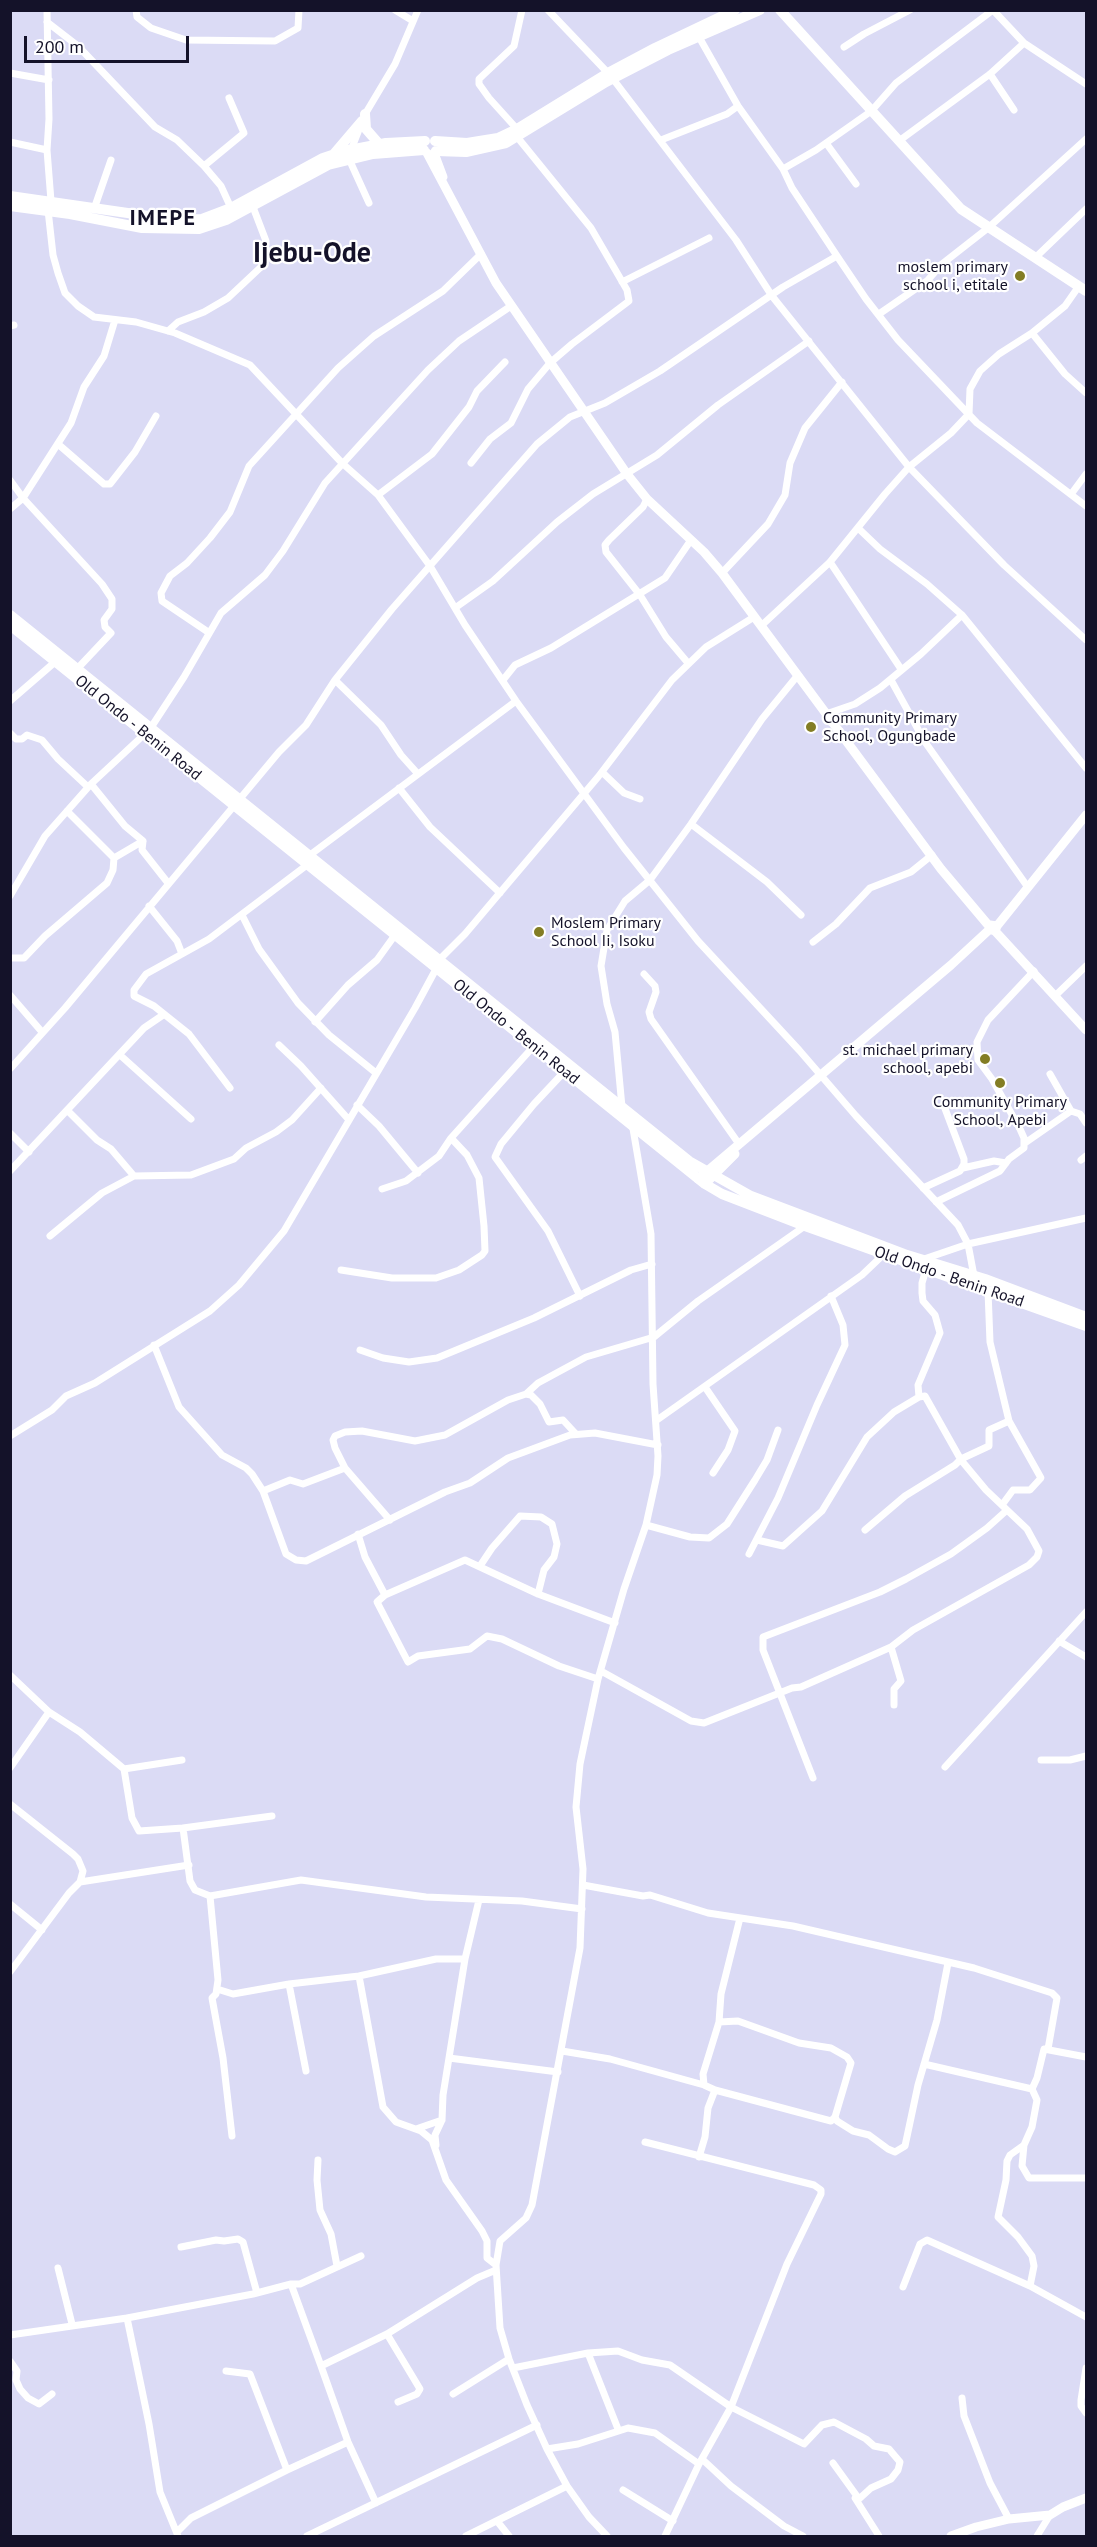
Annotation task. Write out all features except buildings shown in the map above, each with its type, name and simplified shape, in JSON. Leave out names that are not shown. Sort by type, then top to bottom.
[{"type":"main road","points":[[10,206],[94,209],[185,220],[202,219],[231,208],[311,164],[333,155],[373,154],[430,148],[517,134],[655,48],[735,10]]},
{"type":"main road","points":[[611,76],[760,10]]},
{"type":"main road","points":[[780,10],[953,202],[1084,287]]},
{"type":"main road","points":[[788,10],[872,110],[903,138],[956,197],[990,226],[1084,287]]},
{"type":"main road","points":[[364,118],[366,129],[380,145]]},
{"type":"main road","points":[[333,155],[364,118]]},
{"type":"main road","points":[[10,196],[142,228],[183,230],[210,227],[253,207],[315,171],[350,154],[380,145],[430,148]]},
{"type":"main road","name":"Old Ondo - Benin Road","points":[[10,615],[147,731],[437,964],[622,1107],[632,1120]]},
{"type":"main road","name":"Old Ondo - Benin Road","points":[[10,625],[55,662],[71,669],[83,683],[147,731]]},
{"type":"main road","name":"Old Ondo - Benin Road","points":[[308,860],[395,935],[437,964],[533,1047],[677,1152],[722,1194],[883,1255],[927,1263],[974,1276],[1086,1317]]},
{"type":"main road","name":"Old Ondo - Benin Road","points":[[705,1178],[927,1263],[988,1291],[1086,1326]]},
{"type":"street","points":[[47,10],[49,80],[46,150],[49,206],[53,255],[65,293],[94,318],[136,322],[168,331],[227,353],[250,365],[298,413],[342,463],[378,495],[430,566],[516,701],[584,794],[698,941],[962,1230],[968,1244],[974,1276]]},
{"type":"street","points":[[136,10],[137,17],[151,28],[186,40],[275,41],[298,28],[299,10]]},
{"type":"street","points":[[395,10],[413,21]]},
{"type":"street","points":[[369,203],[350,154],[364,118],[395,64],[418,10]]},
{"type":"street","points":[[471,463],[490,439],[511,423],[528,389],[550,363],[629,301],[622,282],[591,228],[479,84],[484,71],[514,46],[522,10]]},
{"type":"street","points":[[548,10],[611,76],[735,240],[772,296],[909,467],[1004,565],[1086,640]]},
{"type":"street","points":[[844,47],[909,10]]},
{"type":"street","points":[[783,169],[826,143],[872,110],[896,82],[993,10],[1024,43],[1086,84]]},
{"type":"street","points":[[47,22],[78,46],[155,127],[177,140],[204,166],[221,186],[231,208]]},
{"type":"street","points":[[699,37],[738,106],[783,169],[792,188],[866,299],[898,340],[977,423],[1072,493],[1086,506]]},
{"type":"street","points":[[903,138],[990,74],[1024,43]]},
{"type":"street","points":[[10,73],[49,80]]},
{"type":"street","points":[[990,74],[1014,110]]},
{"type":"street","points":[[204,166],[244,133],[230,98]]},
{"type":"street","points":[[661,140],[727,114],[738,106]]},
{"type":"street","points":[[879,314],[927,281],[942,264],[990,226],[1086,140]]},
{"type":"street","points":[[10,142],[46,150]]},
{"type":"street","points":[[826,143],[856,184]]},
{"type":"street","points":[[430,148],[434,169],[512,306],[627,474],[648,499],[722,573],[938,864],[993,927],[1028,962],[1086,1030]]},
{"type":"street","points":[[94,209],[111,160]]},
{"type":"street","points":[[168,331],[178,322],[204,312],[228,298],[262,266],[265,259],[266,241],[253,207]]},
{"type":"street","points":[[1037,256],[1086,209]]},
{"type":"street","points":[[622,282],[709,238]]},
{"type":"street","points":[[208,632],[162,601],[161,593],[170,576],[187,563],[230,512],[249,466],[358,348],[443,291],[481,254]]},
{"type":"street","points":[[10,1069],[65,1008],[279,752],[306,725],[335,680],[430,566],[537,444],[570,417],[605,403],[660,371],[783,287],[837,256]]},
{"type":"street","points":[[761,626],[830,562],[909,467],[951,433],[969,414],[970,389],[980,371],[999,354],[1032,333],[1084,287]]},
{"type":"street","points":[[10,896],[45,836],[90,785],[147,731],[180,684],[221,613],[265,575],[283,551],[325,483],[342,463],[446,353],[459,341],[512,306]]},
{"type":"street","points":[[10,509],[23,498],[71,423],[84,387],[104,356],[116,320]]},
{"type":"street","points":[[1032,333],[1065,374],[1086,393]]},
{"type":"street","points":[[455,608],[492,581],[557,522],[610,482],[627,474],[680,437],[718,405],[809,341]]},
{"type":"street","points":[[378,495],[432,454],[469,407],[477,392],[505,362]]},
{"type":"street","points":[[722,573],[768,524],[785,495],[790,463],[805,428],[842,382]]},
{"type":"street","points":[[58,444],[104,484],[110,484],[135,452],[156,416]]},
{"type":"street","points":[[1072,493],[1086,474]]},
{"type":"street","points":[[10,480],[23,498],[102,584],[112,599],[112,609],[104,620],[105,627],[111,633],[71,669]]},
{"type":"street","points":[[648,499],[643,507],[605,545],[606,552],[640,595],[666,637],[688,663]]},
{"type":"street","points":[[858,528],[880,549],[934,590],[962,615],[1086,768]]},
{"type":"street","points":[[503,680],[515,665],[551,648],[665,578],[691,540]]},
{"type":"street","points":[[830,562],[901,669]]},
{"type":"street","points":[[826,714],[855,704],[891,680],[962,615]]},
{"type":"street","points":[[10,1436],[52,1410],[69,1394],[95,1383],[210,1311],[226,1299],[252,1271],[284,1231],[437,964],[584,794],[672,680],[706,647],[754,617]]},
{"type":"street","points":[[10,701],[55,662]]},
{"type":"street","points":[[622,1107],[615,1032],[607,1004],[601,966],[607,930],[616,912],[625,901],[650,880],[762,719],[798,675]]},
{"type":"street","points":[[335,680],[381,725],[401,755],[418,774]]},
{"type":"street","points":[[891,680],[925,741],[1027,886]]},
{"type":"street","points":[[230,1088],[189,1034],[154,1006],[134,996],[134,990],[146,974],[209,939],[242,915],[399,788],[468,736],[485,727],[516,701]]},
{"type":"street","points":[[10,733],[16,739],[22,739],[27,735],[36,738],[90,785],[125,826],[143,841]]},
{"type":"street","points":[[602,772],[624,793],[640,800]]},
{"type":"street","points":[[399,788],[430,827],[500,893]]},
{"type":"street","points":[[10,958],[24,958],[52,930],[107,883],[113,870],[114,858],[67,811]]},
{"type":"street","points":[[705,1178],[743,1142],[993,927],[1024,893],[1027,886],[1086,815]]},
{"type":"street","points":[[691,824],[767,882],[801,915]]},
{"type":"street","points":[[143,841],[142,850],[168,883]]},
{"type":"street","points":[[114,858],[143,841]]},
{"type":"street","points":[[813,942],[836,924],[870,888],[911,872],[932,855]]},
{"type":"street","points":[[149,906],[177,940],[182,954]]},
{"type":"street","points":[[242,915],[270,966],[315,1022],[376,1073]]},
{"type":"street","points":[[315,1022],[348,985],[376,960],[395,935]]},
{"type":"street","points":[[1056,995],[1086,966]]},
{"type":"street","points":[[936,1202],[1000,1171],[1024,1148],[1025,1143],[1020,1129],[992,1079],[978,1060],[977,1042],[988,1020],[1032,969]]},
{"type":"street","points":[[644,974],[655,986],[656,992],[649,1012],[651,1019],[743,1142]]},
{"type":"street","points":[[10,995],[42,1032]]},
{"type":"street","points":[[10,1171],[144,1028],[164,1015]]},
{"type":"street","points":[[279,1045],[349,1120]]},
{"type":"street","points":[[382,1189],[406,1181],[439,1156],[451,1138],[533,1047]]},
{"type":"street","points":[[120,1055],[191,1119]]},
{"type":"street","points":[[565,1071],[501,1144],[495,1157],[548,1231],[580,1296]]},
{"type":"street","points":[[1050,1074],[1071,1111],[1080,1114],[1086,1123]]},
{"type":"street","points":[[50,1236],[102,1193],[134,1176],[191,1175],[220,1166],[292,1120],[321,1088]]},
{"type":"street","points":[[357,1105],[379,1126],[418,1173]]},
{"type":"street","points":[[945,1106],[964,1159],[963,1168]]},
{"type":"street","points":[[68,1111],[97,1140],[111,1149],[134,1176]]},
{"type":"street","points":[[1025,1143],[1071,1111]]},
{"type":"street","points":[[607,2536],[589,2517],[567,2486],[547,2449],[509,2359],[500,2328],[496,2267],[500,2241],[530,2214],[578,1967],[583,1885],[576,1815],[576,1784],[598,1679],[646,1525],[657,1475],[651,1234],[632,1120]]},
{"type":"street","points":[[10,1133],[29,1152]]},
{"type":"street","points":[[341,1270],[392,1278],[436,1278],[459,1270],[482,1255],[485,1251],[484,1226],[478,1178],[467,1155],[451,1138]]},
{"type":"street","points":[[923,1188],[963,1168],[994,1161],[1006,1163]]},
{"type":"street","points":[[919,1397],[918,1384],[940,1333],[935,1315],[923,1301],[922,1293],[927,1263],[968,1244],[1086,1218]]},
{"type":"street","points":[[390,1520],[345,1468],[337,1454],[333,1440],[339,1433],[362,1431],[415,1441],[445,1435],[508,1400],[526,1394],[538,1383],[586,1357],[654,1337],[698,1301],[805,1226]]},
{"type":"street","points":[[657,1420],[869,1269],[883,1255]]},
{"type":"street","points":[[360,1350],[383,1358],[409,1362],[436,1358],[534,1318],[631,1270],[652,1264]]},
{"type":"street","points":[[813,1778],[763,1650],[763,1637],[880,1592],[951,1554],[987,1528],[1004,1508],[1013,1490],[1030,1490],[1041,1478],[1009,1421],[990,1342],[988,1291]]},
{"type":"street","points":[[749,1554],[778,1498],[845,1345],[843,1325],[831,1296]]},
{"type":"street","points":[[154,1345],[179,1407],[222,1455],[246,1468],[263,1491],[286,1554],[296,1560],[306,1561],[446,1492],[470,1483],[508,1458],[575,1433],[595,1433],[658,1445]]},
{"type":"street","points":[[705,1387],[735,1431],[728,1450],[713,1473]]},
{"type":"street","points":[[526,1394],[531,1395],[540,1404],[549,1422],[563,1420],[575,1433]]},
{"type":"street","points":[[601,1671],[691,1721],[698,1722],[721,1717],[801,1687],[891,1647],[913,1630],[1029,1565],[1037,1557],[1039,1551],[1031,1534],[970,1473],[925,1396],[919,1397],[894,1412],[867,1437],[822,1512],[803,1529],[783,1546],[757,1540]]},
{"type":"street","points":[[865,1530],[905,1496],[961,1459],[989,1446],[989,1430],[1009,1421]]},
{"type":"street","points":[[646,1525],[690,1537],[709,1538],[727,1524],[766,1460],[778,1430]]},
{"type":"street","points":[[263,1491],[290,1480],[303,1485],[345,1468]]},
{"type":"street","points":[[480,1566],[492,1548],[520,1516],[541,1517],[552,1524],[557,1544],[554,1557],[544,1570],[538,1594]]},
{"type":"street","points":[[358,1534],[365,1557],[386,1595]]},
{"type":"street","points":[[598,1679],[559,1666],[502,1640],[487,1636],[470,1648],[418,1656],[408,1662],[377,1602],[386,1595],[462,1561],[480,1566],[538,1594],[615,1623]]},
{"type":"street","points":[[945,1767],[1086,1612]]},
{"type":"street","points":[[1059,1641],[1086,1657]]},
{"type":"street","points":[[891,1647],[901,1681],[894,1689],[894,1705]]},
{"type":"street","points":[[10,1675],[49,1713],[80,1732],[124,1768],[132,1818],[139,1831],[183,1828],[272,1816]]},
{"type":"street","points":[[10,1768],[49,1713]]},
{"type":"street","points":[[1041,1760],[1070,1760],[1086,1756]]},
{"type":"street","points":[[124,1768],[182,1760]]},
{"type":"street","points":[[10,1804],[78,1859],[83,1871],[80,1882],[10,1972]]},
{"type":"street","points":[[183,1828],[192,1887],[210,1896],[301,1880],[426,1897],[522,1901],[582,1909]]},
{"type":"street","points":[[80,1882],[189,1865]]},
{"type":"street","points":[[583,1885],[643,1896],[650,1895],[691,1909],[793,1926],[974,1968],[1056,1995],[1048,2049]]},
{"type":"street","points":[[210,1896],[217,1989],[212,1998],[223,2058],[232,2136]]},
{"type":"street","points":[[479,1900],[465,1959],[449,2058],[442,2120],[435,2136],[446,2180],[482,2231],[487,2241],[487,2258],[496,2267]]},
{"type":"street","points":[[10,1904],[42,1930]]},
{"type":"street","points":[[704,2085],[703,2074],[719,2022],[721,1994],[740,1918]]},
{"type":"street","points":[[217,1989],[232,1994],[289,1984],[359,1976],[436,1959],[465,1959]]},
{"type":"street","points":[[836,2117],[837,2121],[853,2131],[869,2135],[895,2152],[902,2150],[905,2146],[937,2020],[948,1963]]},
{"type":"street","points":[[359,1976],[381,2101],[386,2112],[396,2122],[427,2135],[436,2147]]},
{"type":"street","points":[[289,1984],[306,2072]]},
{"type":"street","points":[[562,2051],[610,2059],[823,2120],[831,2121],[836,2117],[851,2063],[847,2057],[831,2048],[799,2043],[738,2021],[719,2022]]},
{"type":"street","points":[[1086,2057],[1044,2049],[1038,2078],[1032,2089],[1036,2106],[1032,2127],[1024,2145],[1022,2166],[1029,2178],[1086,2176]]},
{"type":"street","points":[[449,2058],[558,2072]]},
{"type":"street","points":[[924,2064],[1032,2089]]},
{"type":"street","points":[[699,2157],[705,2137],[708,2108],[714,2090]]},
{"type":"street","points":[[416,2129],[442,2120]]},
{"type":"street","points":[[645,2142],[814,2185],[821,2194],[788,2264],[731,2407],[665,2536]]},
{"type":"street","points":[[1024,2145],[1010,2155],[1007,2161],[1006,2180],[998,2217],[1018,2237],[1032,2256],[1034,2266],[1030,2286]]},
{"type":"street","points":[[318,2160],[320,2210],[331,2235],[337,2266]]},
{"type":"street","points":[[181,2247],[216,2240],[238,2239],[243,2242],[257,2293]]},
{"type":"street","points":[[903,2287],[920,2244],[927,2240],[1030,2286],[1086,2317]]},
{"type":"street","points":[[11,2333],[127,2319],[300,2284],[361,2256]]},
{"type":"street","points":[[321,2366],[387,2334],[496,2267]]},
{"type":"street","points":[[58,2268],[72,2325]]},
{"type":"street","points":[[291,2284],[348,2442],[376,2503]]},
{"type":"street","points":[[127,2319],[149,2424],[160,2492],[165,2510],[178,2534],[191,2518],[348,2442]]},
{"type":"street","points":[[387,2334],[420,2389],[417,2394],[398,2402]]},
{"type":"street","points":[[513,2368],[588,2353],[618,2351],[642,2360],[670,2365],[731,2407],[804,2444],[819,2427],[832,2422],[864,2438],[874,2446],[889,2449],[900,2462],[898,2470],[886,2482],[871,2488],[859,2499],[855,2498],[879,2536]]},
{"type":"street","points":[[588,2353],[618,2429]]},
{"type":"street","points":[[453,2394],[509,2359]]},
{"type":"street","points":[[10,2361],[18,2371],[16,2380],[20,2390],[28,2398],[39,2404],[52,2394]]},
{"type":"street","points":[[1086,2368],[1080,2400],[1086,2413]]},
{"type":"street","points":[[226,2370],[250,2374],[287,2470]]},
{"type":"street","points":[[962,2398],[964,2416],[987,2475],[1008,2519]]},
{"type":"street","points":[[307,2536],[316,2535],[376,2503],[537,2425]]},
{"type":"street","points":[[547,2449],[578,2444],[618,2429],[628,2428],[655,2433],[701,2462],[784,2526],[803,2536]]},
{"type":"street","points":[[833,2463],[859,2499]]},
{"type":"street","points":[[466,2536],[567,2486]]},
{"type":"street","points":[[623,2490],[674,2521]]},
{"type":"street","points":[[1036,2536],[1050,2515],[1086,2498]]},
{"type":"street","points":[[951,2536],[976,2526],[1008,2519],[1050,2515]]},
{"type":"street","points":[[497,2521],[509,2536]]},
{"type":"place","name":"moslem primary school i, etitale","points":[[1020,276]]},
{"type":"place","name":"Community Primary School, Ogungbade","points":[[811,727]]},
{"type":"place","name":"Moslem Primary School Ii, Isoku","points":[[539,932]]},
{"type":"place","name":"st. michael primary school, apebi","points":[[985,1059]]},
{"type":"place","name":"Community Primary School, Apebi","points":[[1000,1083]]},
{"type":"district","name":"IMEPE","points":[[163,219]]},
{"type":"district","name":"Ijebu-Ode","points":[[312,254]]}]
